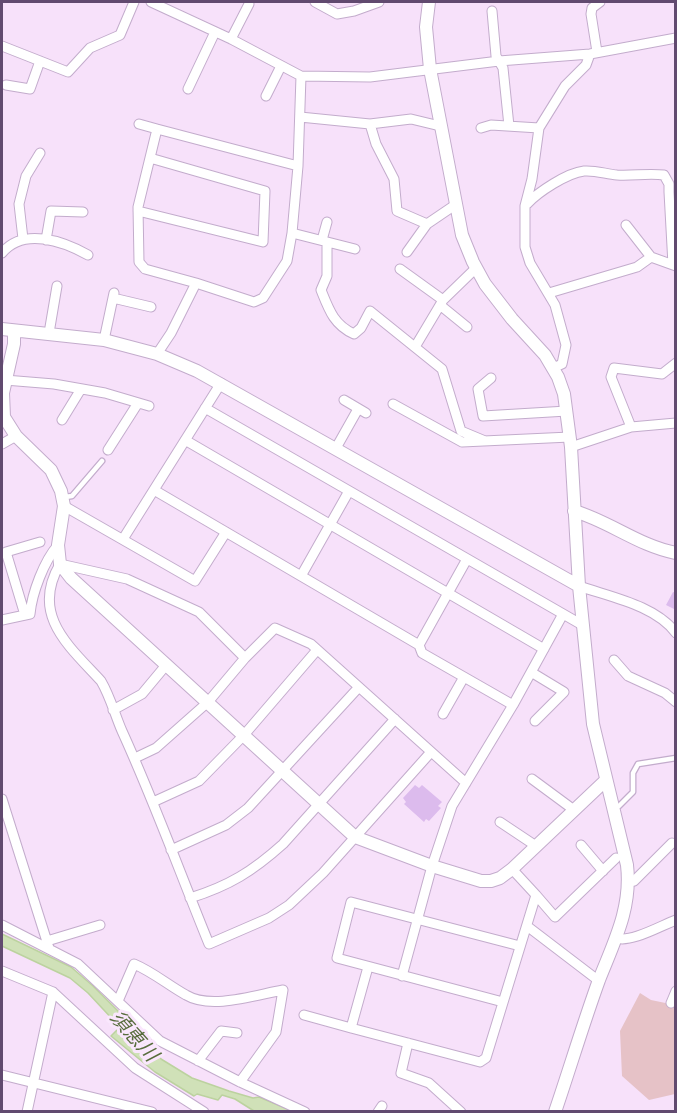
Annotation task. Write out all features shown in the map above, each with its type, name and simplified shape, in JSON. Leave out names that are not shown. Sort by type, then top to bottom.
[{"type":"street","points":[[2,46],[68,72],[90,48],[120,35],[134,2]]},
{"type":"street","points":[[151,2],[166,5],[301,76],[370,77],[499,61],[593,53],[675,38]]},
{"type":"street","points":[[429,2],[426,27],[430,69],[462,235],[476,268],[494,297],[545,355],[553,368],[558,377],[567,411],[579,586],[593,724],[624,851],[629,882],[626,910],[599,981],[555,1112]]},
{"type":"street","points":[[553,368],[562,364],[566,345],[555,305],[530,263],[525,247],[525,206],[532,179],[538,128],[565,86],[586,65],[593,53],[591,14],[592,8],[600,2]]},
{"type":"street","points":[[321,3],[337,14],[375,3]]},
{"type":"street","points":[[231,39],[249,4]]},
{"type":"street","points":[[492,11],[496,56],[503,68],[509,126]]},
{"type":"street","points":[[188,89],[215,32]]},
{"type":"street","points":[[6,85],[30,88],[40,61]]},
{"type":"street","points":[[266,96],[280,66]]},
{"type":"street","points":[[157,129],[138,211],[139,262],[145,269],[254,302],[263,298],[287,261],[298,166],[301,76]]},
{"type":"street","points":[[300,117],[370,124],[411,119],[440,126]]},
{"type":"street","points":[[139,124],[298,166]]},
{"type":"street","points":[[370,124],[376,144],[394,179],[397,211],[427,224]]},
{"type":"street","points":[[481,128],[490,125],[538,128]]},
{"type":"street","points":[[23,239],[20,204],[26,176],[33,168],[40,153]]},
{"type":"street","points":[[138,211],[262,243],[265,191],[150,158]]},
{"type":"street","points":[[525,206],[545,189],[578,172],[664,175],[672,192],[674,265],[651,257],[626,225]]},
{"type":"street","points":[[408,252],[427,224],[455,205]]},
{"type":"street","points":[[46,240],[51,211],[83,212]]},
{"type":"street","points":[[327,222],[325,241],[327,276],[321,290],[327,308],[339,325],[354,334],[361,328],[370,311],[442,369],[462,431],[485,441]]},
{"type":"street","points":[[292,233],[355,249]]},
{"type":"street","points":[[2,253],[10,244],[23,239],[64,244],[88,255]]},
{"type":"street","points":[[549,293],[637,267],[651,257]]},
{"type":"street","points":[[415,347],[442,302],[476,268]]},
{"type":"street","points":[[400,269],[442,302],[467,327]]},
{"type":"street","points":[[157,354],[171,333],[196,283]]},
{"type":"street","points":[[48,333],[57,286]]},
{"type":"street","points":[[104,340],[113,296],[151,307]]},
{"type":"street","points":[[606,780],[512,869],[500,878],[491,881],[481,881],[432,866],[355,837],[87,593],[60,564],[58,545],[63,502],[51,470],[16,436],[4,417],[3,393],[14,344],[8,330],[104,340],[157,354],[221,383],[579,586],[644,609],[669,624],[675,633]]},
{"type":"street","points":[[631,427],[611,377],[614,368],[662,374],[675,363]]},
{"type":"street","points":[[491,378],[478,389],[483,416],[567,411]]},
{"type":"street","points":[[5,381],[54,384],[105,393],[149,406]]},
{"type":"street","points":[[123,539],[221,383]]},
{"type":"street","points":[[62,420],[81,389]]},
{"type":"street","points":[[336,448],[362,411],[344,400]]},
{"type":"street","points":[[108,450],[138,403]]},
{"type":"street","points":[[393,404],[462,442],[570,442],[631,427],[675,423]]},
{"type":"street","points":[[205,408],[584,626]]},
{"type":"street","points":[[2,444],[16,436]]},
{"type":"street","points":[[185,440],[544,649]]},
{"type":"street","points":[[154,490],[419,645],[423,653],[513,705]]},
{"type":"street","points":[[301,576],[349,491]]},
{"type":"street","points":[[63,502],[195,581],[226,532]]},
{"type":"street","points":[[573,511],[594,517],[645,543],[675,553]]},
{"type":"street","points":[[25,615],[6,552],[40,542]]},
{"type":"street","points":[[2,621],[30,614],[31,603],[50,554],[58,545]]},
{"type":"street","points":[[419,645],[467,559]]},
{"type":"street","points":[[60,564],[127,579],[200,612],[245,658]]},
{"type":"street","points":[[60,564],[54,575],[50,592],[52,618],[60,636],[106,689],[112,710],[135,758],[209,944],[269,918],[289,905],[323,873],[431,752]]},
{"type":"street","points":[[402,976],[432,866],[452,806],[513,705],[563,614]]},
{"type":"street","points":[[135,758],[156,748],[208,702],[245,658],[275,628],[311,644],[466,783]]},
{"type":"street","points":[[153,802],[199,781],[244,735],[317,650]]},
{"type":"street","points":[[614,660],[628,676],[665,693],[675,702]]},
{"type":"street","points":[[112,710],[142,694],[167,664]]},
{"type":"street","points":[[531,672],[564,692],[535,721]]},
{"type":"street","points":[[443,714],[464,677]]},
{"type":"street","points":[[171,850],[226,825],[248,808],[359,687]]},
{"type":"street","points":[[190,898],[216,890],[242,877],[264,862],[283,844],[395,719]]},
{"type":"street","points":[[532,779],[574,810]]},
{"type":"street","points":[[2,799],[48,945]]},
{"type":"street","points":[[500,822],[536,846]]},
{"type":"street","points":[[629,882],[634,881],[672,843]]},
{"type":"street","points":[[581,845],[603,871]]},
{"type":"street","points":[[512,869],[555,917],[616,858]]},
{"type":"street","points":[[304,1015],[480,1062],[486,1058],[536,895]]},
{"type":"street","points":[[503,1002],[337,958],[351,902],[520,946]]},
{"type":"street","points":[[616,938],[623,941],[675,920]]},
{"type":"street","points":[[2,925],[48,945],[78,964],[160,1041],[305,1112]]},
{"type":"street","points":[[48,945],[100,926]]},
{"type":"street","points":[[526,926],[599,981]]},
{"type":"street","points":[[118,1000],[134,964],[151,971],[188,997],[213,1002],[283,990],[276,1032],[240,1082]]},
{"type":"street","points":[[351,1028],[368,967]]},
{"type":"street","points":[[2,971],[52,992],[135,1068],[204,1112]]},
{"type":"street","points":[[671,1003],[675,991]]},
{"type":"street","points":[[27,1112],[52,992]]},
{"type":"street","points":[[198,1061],[221,1031],[237,1033]]},
{"type":"street","points":[[408,1044],[401,1073],[429,1083],[461,1112]]},
{"type":"street","points":[[2,1075],[152,1112]]},
{"type":"lane","points":[[63,502],[72,496],[102,461]]},
{"type":"lane","points":[[613,807],[619,806],[633,792],[633,773],[638,764],[675,758]]},
{"type":"shaded area","points":[[640,993],[651,1000],[675,1005],[675,1094],[649,1100],[622,1076],[620,1031]]},
{"type":"water","name":"須恵川","points":[[2,934],[71,967],[153,1046],[161,1059],[192,1078],[253,1098],[259,1097],[292,1111],[254,1111],[235,1099],[222,1095],[218,1100],[197,1094],[194,1096],[155,1072],[111,1036],[118,1029],[116,1023],[88,993],[70,978],[2,946]]},
{"type":"building","points":[[673,592],[676,593],[676,610],[666,605]]},
{"type":"building","points":[[415,785],[419,788],[422,785],[442,802],[438,806],[441,808],[429,821],[426,819],[424,822],[404,804],[406,802],[403,798]]}]
